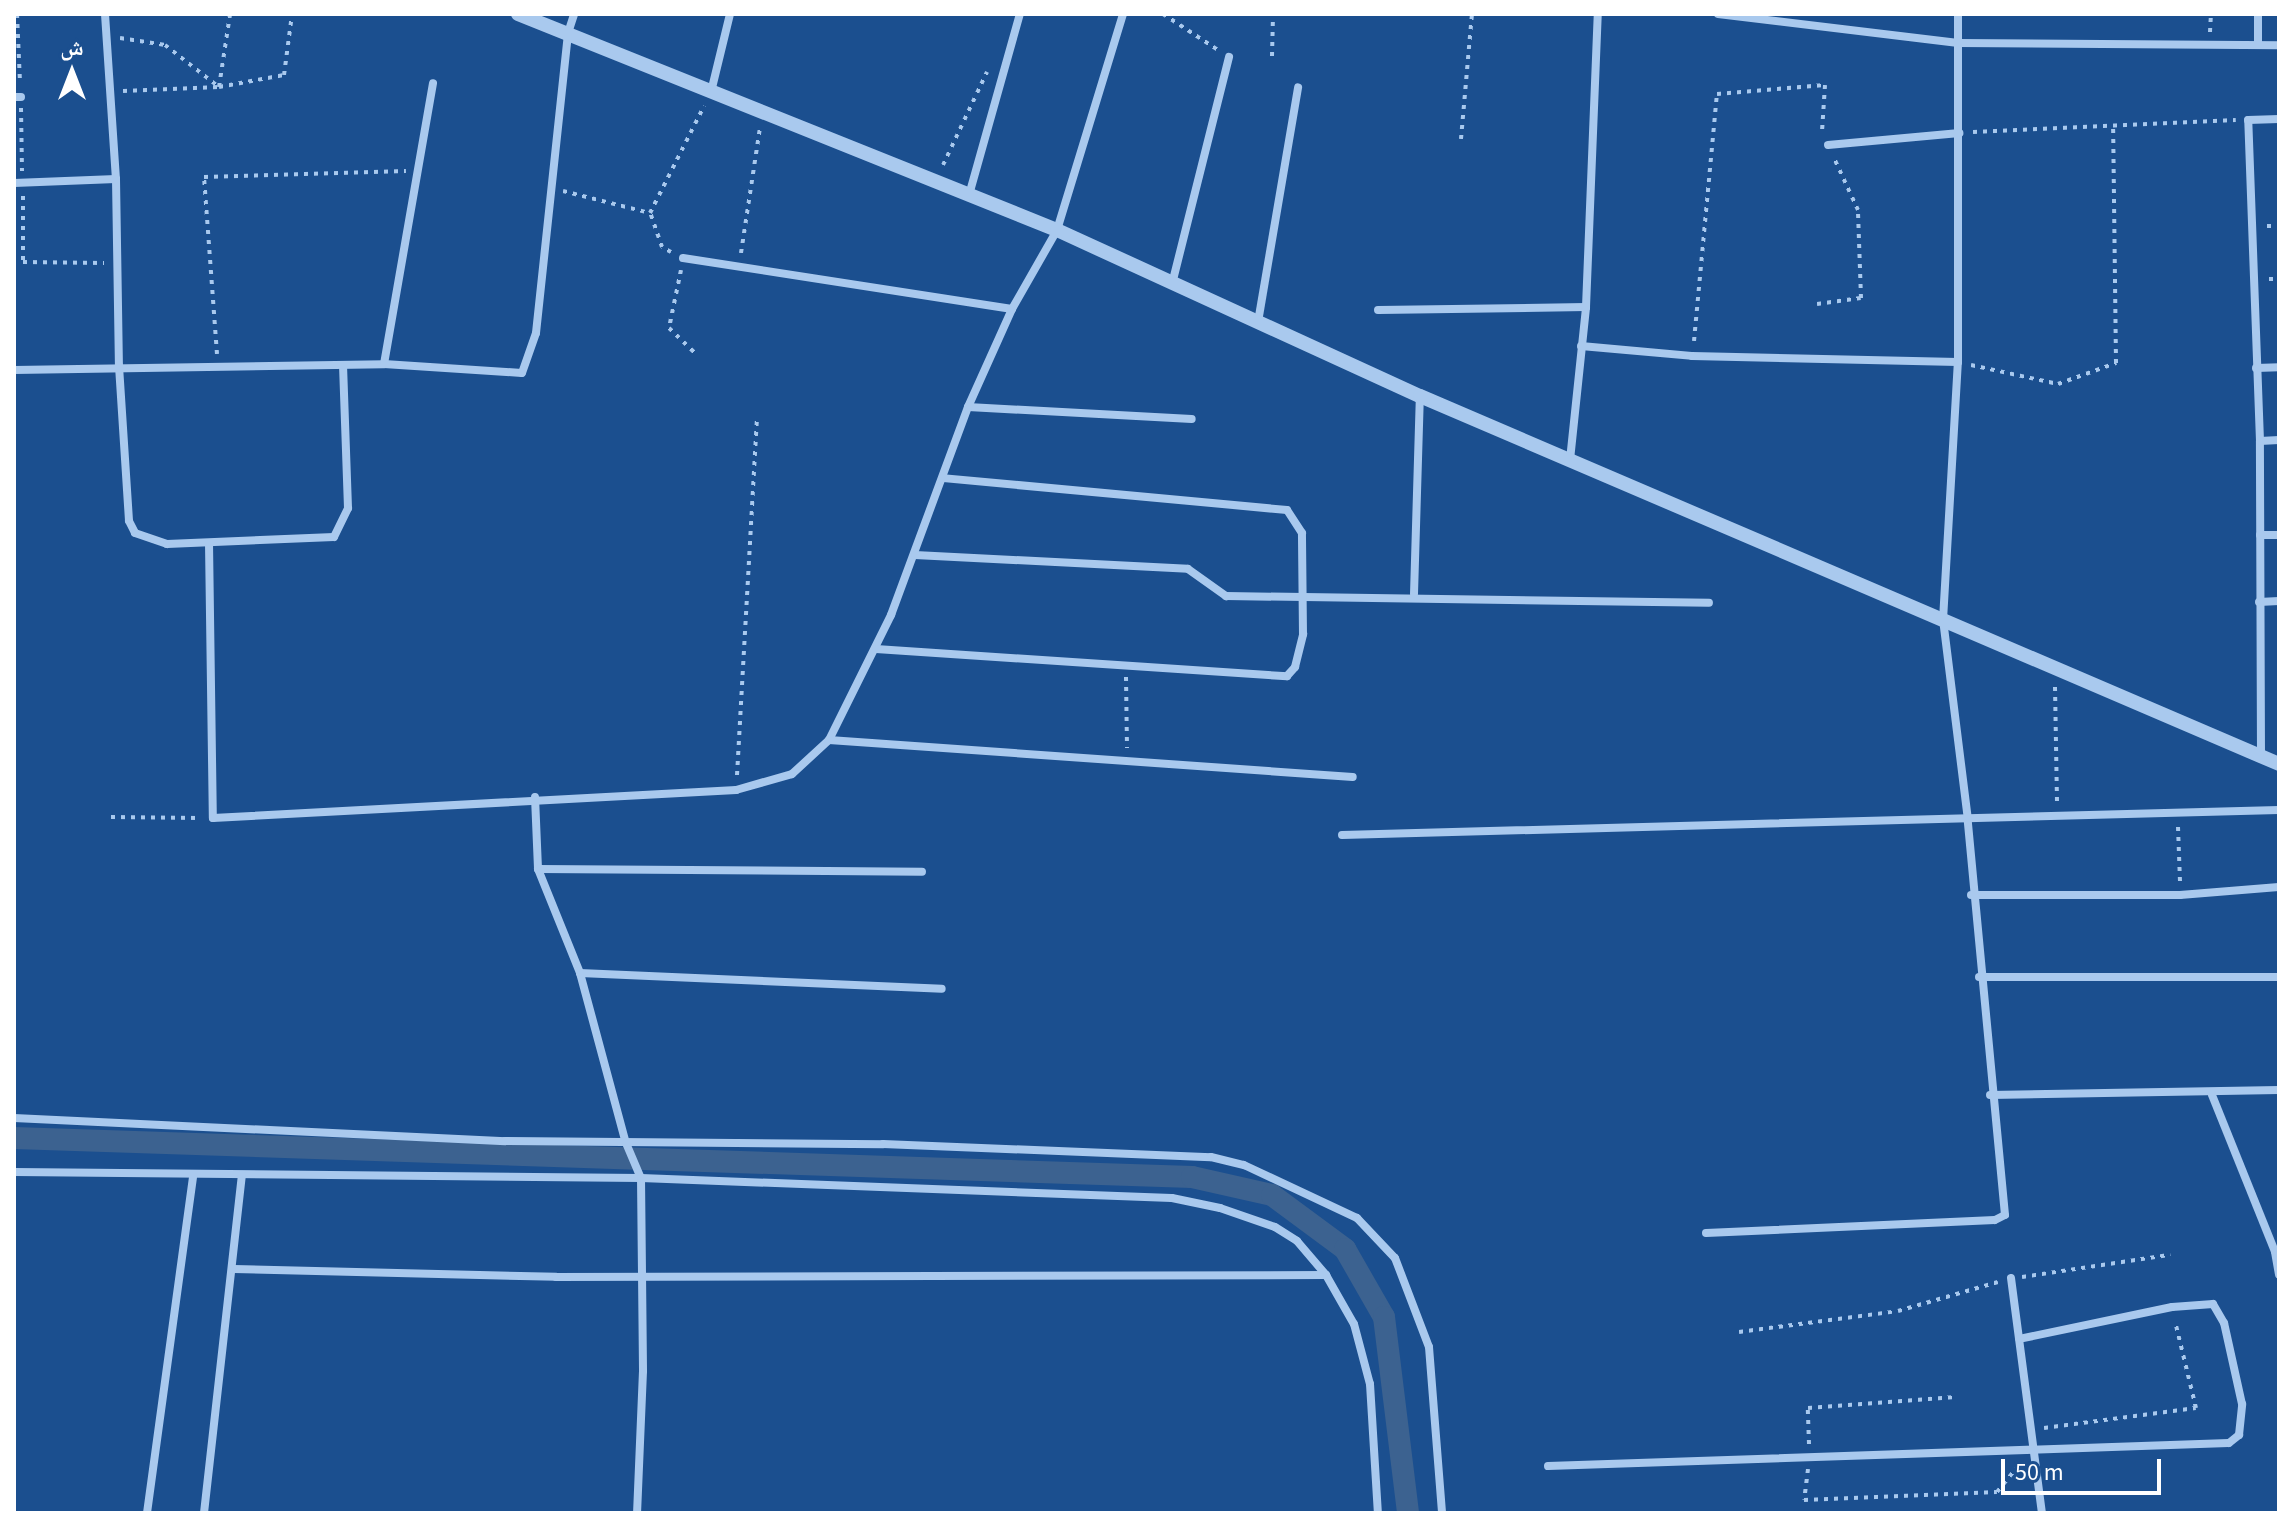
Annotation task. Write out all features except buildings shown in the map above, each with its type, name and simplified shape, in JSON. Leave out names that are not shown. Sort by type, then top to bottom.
[{"type":"street","points":[[105,14],[116,179],[119,366],[129,521],[135,533],[167,544],[334,537],[348,508],[343,365]]},
{"type":"street","points":[[518,14],[1057,230],[1173,280],[1420,396],[2055,665],[2279,764]]},
{"type":"street","points":[[14,370],[218,364],[384,364],[522,373],[533,346],[555,189],[568,33],[574,14]]},
{"type":"street","points":[[711,93],[730,14]]},
{"type":"street","points":[[969,195],[1020,14]]},
{"type":"street","points":[[209,543],[213,818],[535,797],[736,790],[792,774],[829,740],[876,649],[915,555],[968,407],[1012,309],[1057,230],[1123,14]]},
{"type":"street","points":[[1570,460],[1586,307],[1598,14]]},
{"type":"street","points":[[1718,14],[1958,43],[2279,45]]},
{"type":"street","points":[[1706,1233],[2003,1218],[1971,895],[1968,820],[1943,620],[1958,362],[1958,14]]},
{"type":"street","points":[[2258,14],[2258,44]]},
{"type":"street","points":[[1173,280],[1229,57]]},
{"type":"street","points":[[384,364],[433,83]]},
{"type":"street","points":[[1258,322],[1298,87]]},
{"type":"street","points":[[2261,756],[2260,441],[2248,120],[2279,119]]},
{"type":"street","points":[[1828,145],[1959,133]]},
{"type":"street","points":[[18,183],[116,179]]},
{"type":"street","points":[[683,258],[739,263],[1012,309]]},
{"type":"street","points":[[1378,310],[1586,307]]},
{"type":"street","points":[[1581,346],[1692,356],[1958,362]]},
{"type":"street","points":[[2256,368],[2279,367]]},
{"type":"street","points":[[1414,594],[1420,396]]},
{"type":"street","points":[[968,407],[1192,419]]},
{"type":"street","points":[[2260,441],[2279,440]]},
{"type":"street","points":[[876,649],[1292,675],[1303,634],[1302,533],[1294,515],[1280,507],[943,478]]},
{"type":"street","points":[[2260,535],[2279,535]]},
{"type":"street","points":[[915,555],[1176,568],[1195,573],[1226,596],[1414,594],[1709,603]]},
{"type":"street","points":[[2259,602],[2279,601]]},
{"type":"street","points":[[829,740],[1127,764],[1353,777]]},
{"type":"street","points":[[535,797],[538,869],[580,973],[626,1143],[641,1178],[643,1276],[637,1513]]},
{"type":"street","points":[[1342,835],[2178,817],[2279,810]]},
{"type":"street","points":[[538,869],[922,872]]},
{"type":"street","points":[[1971,895],[2180,895],[2279,887]]},
{"type":"street","points":[[580,973],[942,989]]},
{"type":"street","points":[[1979,977],[2279,977]]},
{"type":"street","points":[[1990,1095],[2212,1095],[2279,1090]]},
{"type":"street","points":[[2212,1095],[2275,1252],[2279,1275]]},
{"type":"street","points":[[14,1118],[626,1143],[883,1144],[1211,1157],[1302,1189],[1357,1218],[1395,1258],[1414,1299],[1429,1347],[1442,1513]]},
{"type":"street","points":[[14,1172],[641,1178],[1172,1198],[1275,1227],[1297,1241],[1326,1275],[1364,1350],[1378,1513]]},
{"type":"street","points":[[204,1513],[234,1269],[242,1175]]},
{"type":"street","points":[[147,1513],[193,1176]]},
{"type":"street","points":[[234,1269],[390,1276],[1326,1275]]},
{"type":"street","points":[[2011,1278],[2028,1431],[2042,1513]]},
{"type":"street","points":[[1548,1466],[2229,1443],[2239,1435],[2242,1404],[2219,1311],[2203,1303],[2019,1339]]},
{"type":"path","points":[[17,14],[18,183],[23,262],[119,263]]},
{"type":"path","points":[[219,87],[230,14]]},
{"type":"path","points":[[109,92],[219,87],[284,75],[292,14]]},
{"type":"path","points":[[1163,14],[1229,57]]},
{"type":"path","points":[[1272,56],[1273,14]]},
{"type":"path","points":[[1461,139],[1472,14]]},
{"type":"path","points":[[106,35],[165,45],[219,87]]},
{"type":"path","points":[[935,182],[989,68]]},
{"type":"path","points":[[1692,356],[1717,94],[1825,85],[1819,123],[1858,210],[1861,298],[1817,304]]},
{"type":"path","points":[[694,352],[669,328],[683,258],[662,247],[650,213],[711,93]]},
{"type":"path","points":[[739,263],[762,112]]},
{"type":"path","points":[[1959,133],[2248,120]]},
{"type":"path","points":[[1958,362],[2058,384],[2116,363],[2113,124]]},
{"type":"path","points":[[218,364],[204,177],[419,171]]},
{"type":"path","points":[[555,189],[650,213]]},
{"type":"path","points":[[736,790],[757,418]]},
{"type":"path","points":[[2055,665],[2057,820]]},
{"type":"path","points":[[1126,666],[1127,764]]},
{"type":"path","points":[[111,817],[213,818]]},
{"type":"path","points":[[2178,817],[2180,895]]},
{"type":"path","points":[[1739,1332],[1898,1311],[2011,1278],[2170,1255]]},
{"type":"path","points":[[2028,1431],[2196,1408],[2172,1307]]},
{"type":"path","points":[[1956,1397],[1808,1408],[1809,1459],[1804,1500],[1997,1492],[2032,1449]]},
{"type":"waterway","points":[[14,1138],[1192,1177],[1272,1195],[1345,1249],[1384,1317],[1408,1513]]}]
